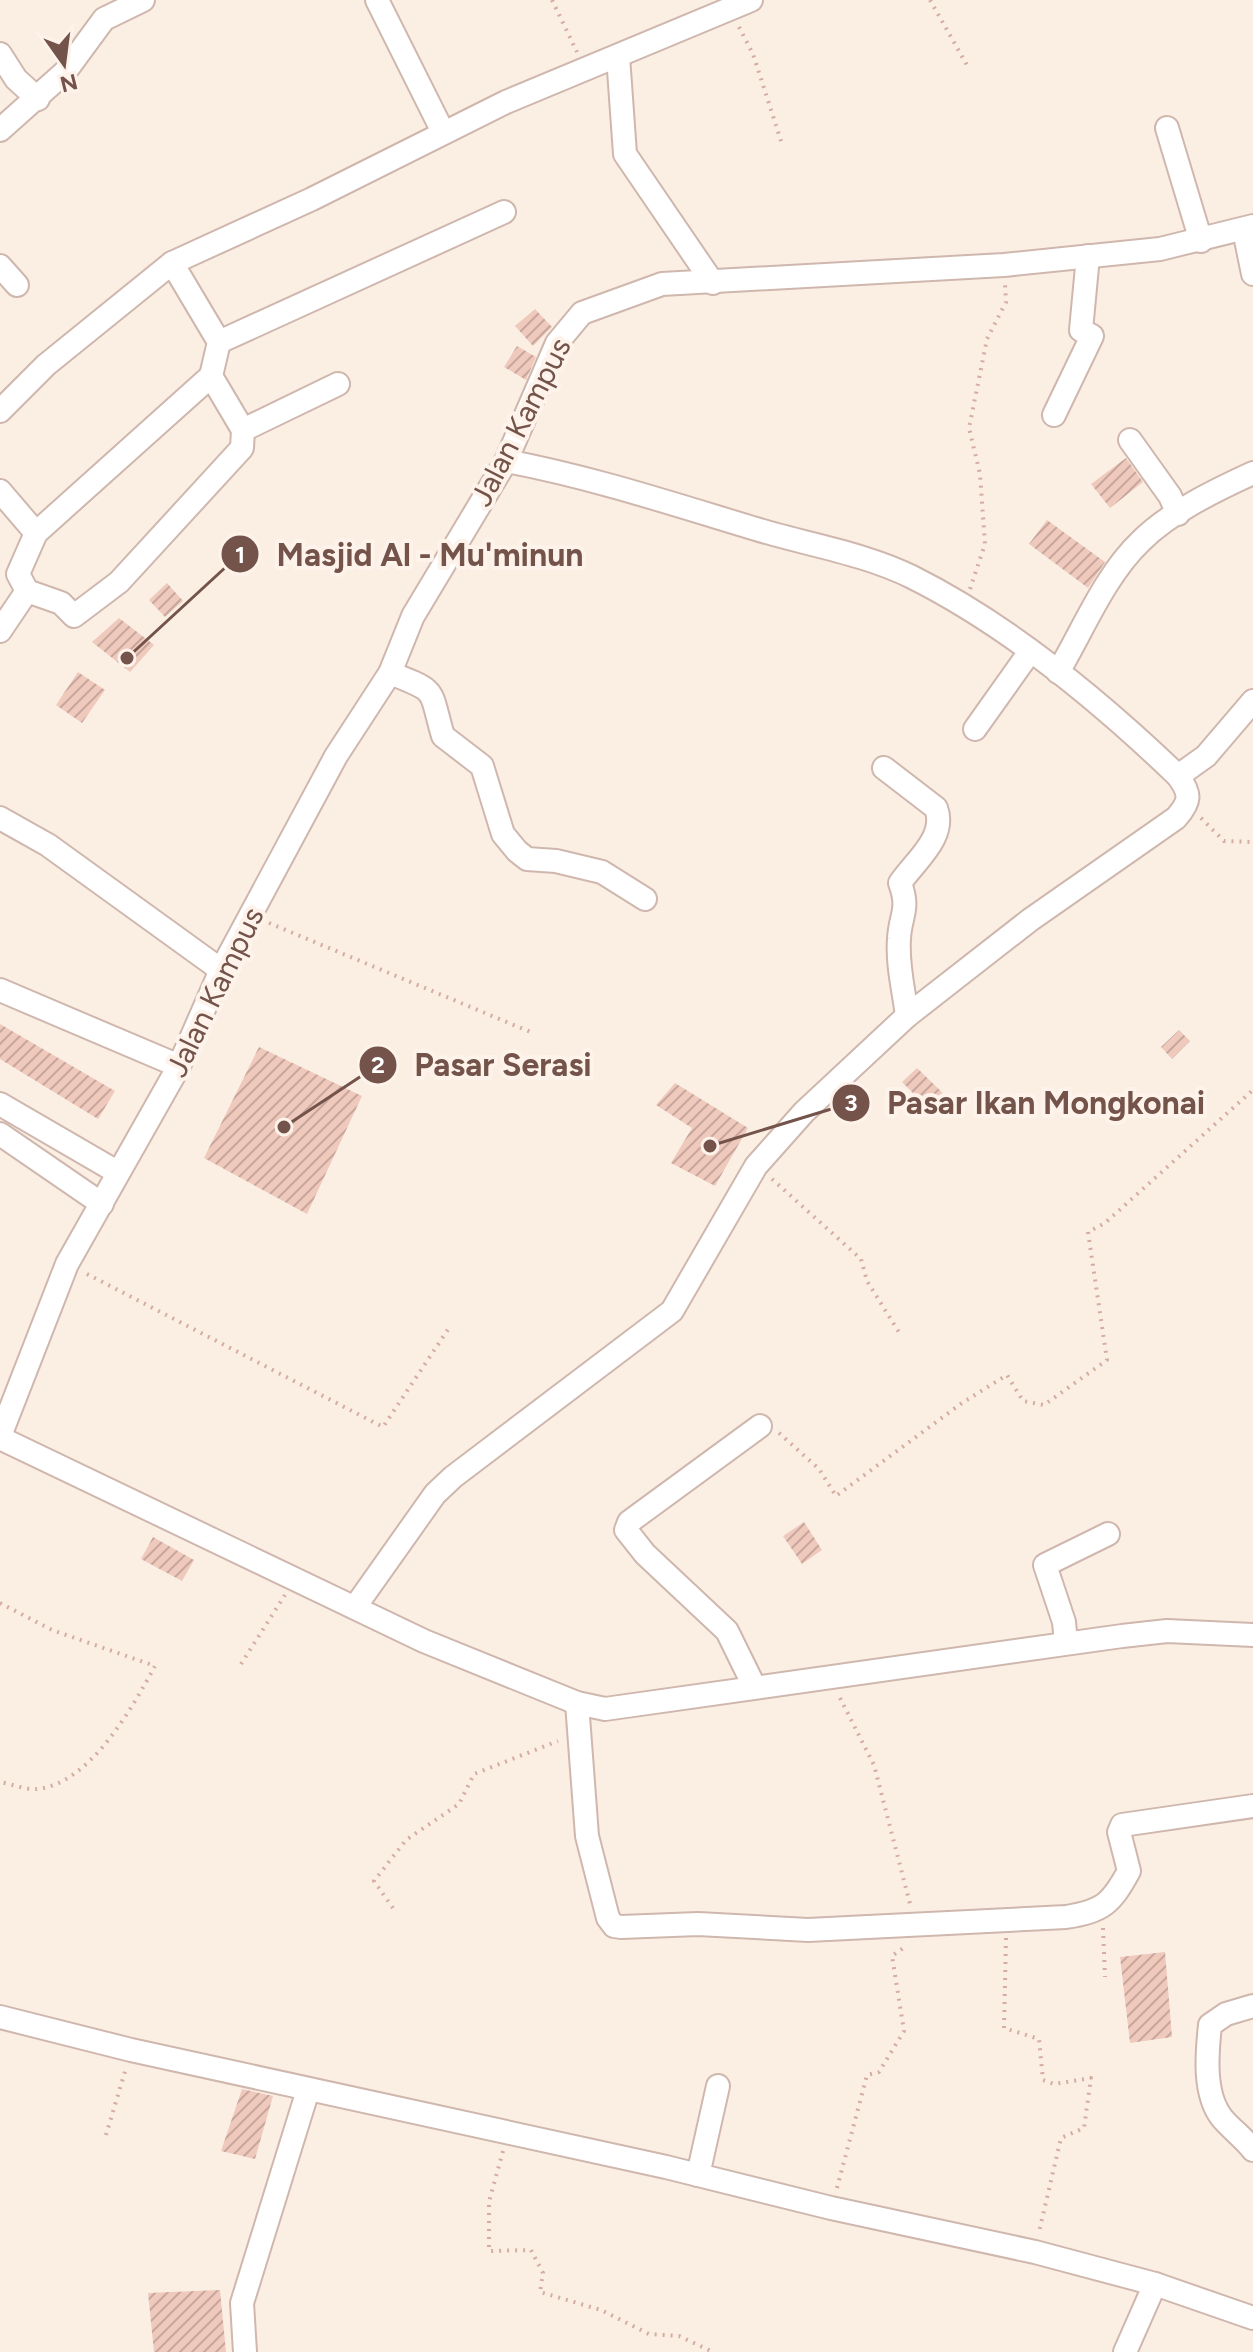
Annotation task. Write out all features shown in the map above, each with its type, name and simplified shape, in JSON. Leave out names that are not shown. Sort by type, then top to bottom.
[{"type":"street","points":[[0,130],[65,72],[104,19],[143,0]]},
{"type":"street","points":[[377,0],[443,132]]},
{"type":"street","points":[[0,411],[46,365],[172,263],[350,180],[443,132],[585,68],[751,0]]},
{"type":"street","points":[[0,54],[16,79],[38,99]]},
{"type":"street","points":[[618,56],[625,154],[713,283]]},
{"type":"street","points":[[1167,128],[1201,241]]},
{"type":"street","points":[[219,342],[504,212]]},
{"type":"street","points":[[1248,228],[1253,274]]},
{"type":"street","name":"Jalan Kampus","points":[[0,1437],[67,1264],[179,1066],[221,970],[336,756],[390,673],[413,616],[506,461],[557,343],[582,313],[662,284],[1004,265],[1201,241],[1248,228]]},
{"type":"street","points":[[1054,415],[1092,336],[1081,330],[1088,256]]},
{"type":"street","points":[[172,263],[219,342],[211,376],[36,533],[18,574],[27,591],[61,603],[74,616],[119,582],[242,448],[243,430],[211,376]]},
{"type":"street","points":[[0,266],[17,285]]},
{"type":"street","points":[[243,430],[338,384]]},
{"type":"street","points":[[1130,440],[1170,496],[1178,514]]},
{"type":"street","points":[[355,1607],[435,1494],[453,1477],[581,1376],[672,1311],[756,1166],[804,1112],[872,1053],[907,1016],[1030,920],[1176,818],[1188,804],[1189,792],[1178,776],[1058,672],[964,607],[912,577],[850,553],[575,474],[506,461]]},
{"type":"street","points":[[1058,672],[1114,577],[1140,542],[1178,514],[1253,473]]},
{"type":"street","points":[[0,491],[36,533]]},
{"type":"street","points":[[0,631],[27,591]]},
{"type":"street","points":[[975,729],[1029,653]]},
{"type":"street","points":[[390,673],[429,688],[435,698],[443,736],[482,766],[503,834],[517,851],[527,859],[556,861],[602,872],[645,899]]},
{"type":"street","points":[[1178,776],[1206,756],[1253,701]]},
{"type":"street","points":[[884,768],[936,808],[939,817],[935,839],[900,883],[905,897],[906,917],[899,945],[907,1016]]},
{"type":"street","points":[[0,818],[48,845],[221,970]]},
{"type":"street","points":[[0,990],[179,1066]]},
{"type":"street","points":[[0,1104],[117,1172]]},
{"type":"street","points":[[0,1134],[102,1204]]},
{"type":"street","points":[[754,1686],[727,1631],[645,1554],[626,1530],[629,1522],[760,1426]]},
{"type":"street","points":[[0,1437],[450,1652],[577,1703],[605,1709],[1167,1631],[1253,1635]]},
{"type":"street","points":[[1066,1643],[1064,1622],[1045,1565],[1108,1534]]},
{"type":"street","points":[[577,1703],[587,1836],[608,1918],[614,1926],[698,1924],[808,1930],[1066,1917],[1102,1910],[1129,1871],[1119,1832],[1122,1825],[1253,1806]]},
{"type":"street","points":[[1253,2006],[1226,2014],[1210,2025],[1207,2054],[1209,2085],[1220,2116],[1253,2150]]},
{"type":"street","points":[[0,2017],[136,2051],[1035,2252],[1155,2284],[1253,2318]]},
{"type":"street","points":[[698,2175],[718,2086]]},
{"type":"street","points":[[245,2352],[242,2303],[308,2090]]},
{"type":"street","points":[[1125,2352],[1155,2284]]},
{"type":"path","points":[[552,0],[585,68]]},
{"type":"path","points":[[930,0],[968,67]]},
{"type":"path","points":[[730,11],[753,54],[782,144]]},
{"type":"path","points":[[964,607],[985,544],[980,474],[969,428],[987,339],[1006,302],[1004,265]]},
{"type":"path","points":[[1188,804],[1224,841],[1253,842]]},
{"type":"path","points":[[252,916],[533,1033]]},
{"type":"path","points":[[760,1426],[766,1424],[774,1429],[819,1469],[836,1496],[962,1403],[1007,1375],[1023,1401],[1044,1405],[1107,1360],[1088,1232],[1105,1223],[1253,1090]]},
{"type":"path","points":[[756,1166],[817,1216],[861,1259],[867,1281],[900,1334]]},
{"type":"path","points":[[67,1264],[383,1427],[451,1325]]},
{"type":"path","points":[[241,1664],[295,1579]]},
{"type":"path","points":[[0,1603],[52,1630],[155,1666],[106,1742],[72,1777],[36,1789],[0,1782]]},
{"type":"path","points":[[830,1677],[874,1765],[915,1925],[908,1944],[892,1956],[904,2031],[879,2072],[867,2075],[831,2208]]},
{"type":"path","points":[[393,1908],[374,1881],[406,1840],[459,1804],[474,1774],[579,1733]]},
{"type":"path","points":[[1102,1910],[1105,1977]]},
{"type":"path","points":[[1006,1920],[1004,2028],[1039,2039],[1043,2080],[1054,2084],[1091,2078],[1084,2128],[1061,2138],[1035,2252]]},
{"type":"path","points":[[106,2135],[136,2051]]},
{"type":"path","points":[[508,2132],[489,2202],[489,2251],[531,2250],[543,2273],[540,2292],[601,2310],[649,2334],[679,2336],[713,2352]]},
{"type":"building","points":[[535,309],[552,327],[533,346],[515,326]]},
{"type":"building","points":[[517,346],[536,357],[526,380],[504,367]]},
{"type":"building","points":[[1126,458],[1143,482],[1110,508],[1091,484]]},
{"type":"building","points":[[1047,520],[1105,562],[1088,588],[1029,544]]},
{"type":"building","points":[[167,583],[183,601],[165,617],[149,600]]},
{"type":"building","points":[[119,618],[154,645],[130,672],[92,642]]},
{"type":"building","points":[[78,672],[105,690],[82,723],[56,705]]},
{"type":"building","points":[[0,1024],[115,1091],[98,1119],[0,1059]]},
{"type":"building","points":[[1179,1030],[1190,1041],[1172,1059],[1161,1047]]},
{"type":"building","points":[[259,1047],[362,1096],[307,1214],[204,1158]]},
{"type":"building","points":[[917,1068],[948,1098],[933,1113],[902,1082]]},
{"type":"building","points":[[675,1083],[748,1128],[715,1186],[671,1163],[692,1128],[656,1105]]},
{"type":"building","points":[[804,1522],[822,1550],[802,1564],[783,1536]]},
{"type":"building","points":[[153,1537],[194,1560],[182,1581],[141,1559]]},
{"type":"building","points":[[1165,1952],[1172,2037],[1130,2043],[1120,1957]]},
{"type":"building","points":[[242,2089],[273,2096],[255,2159],[221,2151]]},
{"type":"building","points":[[220,2290],[226,2352],[154,2352],[148,2293]]},
{"type":"place","name":"Masjid Al - Mu'minun","points":[[127,658]]},
{"type":"place","name":"Pasar Serasi","points":[[284,1127]]},
{"type":"place","name":"Pasar Ikan Mongkonai","points":[[710,1146]]}]
